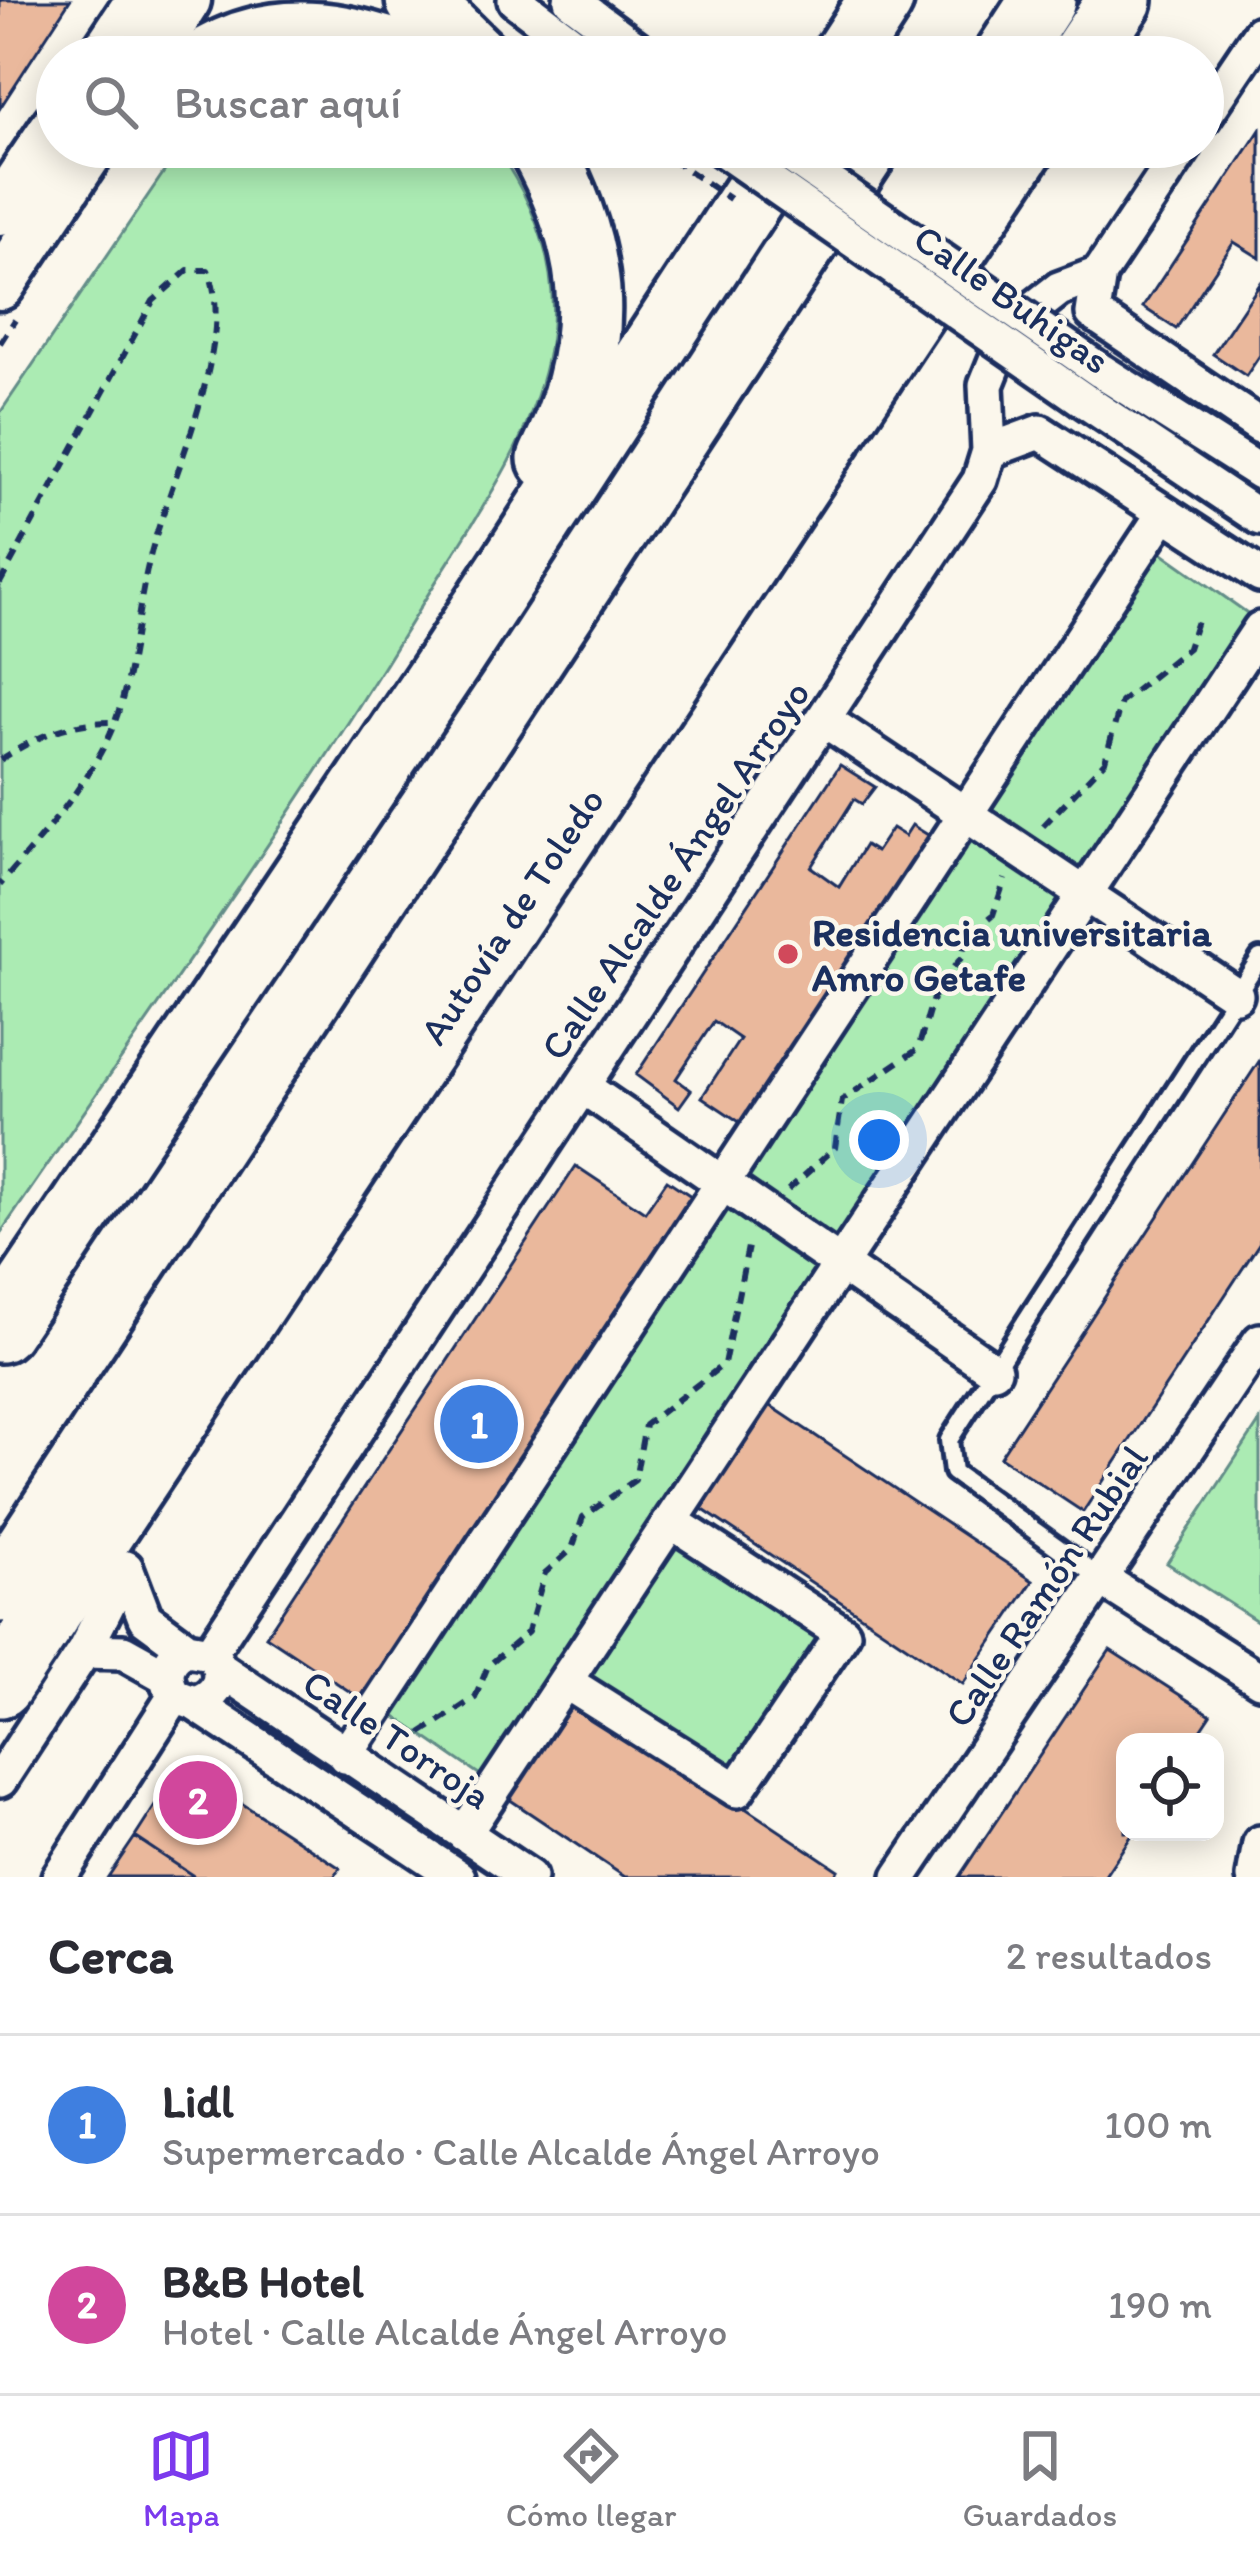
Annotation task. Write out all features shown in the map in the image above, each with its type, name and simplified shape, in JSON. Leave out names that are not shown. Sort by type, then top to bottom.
[{"type":"highway","points":[[418,0],[455,36]]},
{"type":"highway","points":[[858,36],[881,0]]},
{"type":"highway","points":[[1020,36],[1043,0]]},
{"type":"highway","points":[[1096,36],[1120,0]]},
{"type":"highway","points":[[276,36],[296,32],[353,36]]},
{"type":"highway","points":[[454,654],[568,421],[584,369],[592,313],[586,254],[552,168]]},
{"type":"highway","points":[[0,1330],[454,654],[768,168]]},
{"type":"highway","name":"Autovía de Toledo","points":[[0,1590],[934,168]]},
{"type":"highway","name":"Autovía de Toledo","points":[[0,1685],[1008,168]]},
{"type":"highway","points":[[126,1568],[179,1417]]},
{"type":"street","points":[[117,36],[141,0]]},
{"type":"street","points":[[163,36],[186,0]]},
{"type":"street","points":[[515,0],[562,36]]},
{"type":"street","points":[[571,0],[620,36]]},
{"type":"street","points":[[1224,87],[1260,33]]},
{"type":"street","points":[[0,209],[36,156]]},
{"type":"street","points":[[0,285],[78,168]]},
{"type":"street","name":"Calle Buhigas","points":[[752,168],[1093,386],[1260,472]]},
{"type":"street","name":"Calle Buhigas","points":[[809,168],[1260,518]]},
{"type":"street","points":[[1170,168],[1099,274],[1093,313],[1260,426]]},
{"type":"street","name":"Calle Alcalde Ángel Arroyo","points":[[206,1657],[826,721],[980,480],[989,451],[986,385],[1009,328],[1059,289],[1099,274]]},
{"type":"street","points":[[989,451],[1040,432],[1260,575]]},
{"type":"street","points":[[345,1756],[1165,512]]},
{"type":"street","points":[[464,1834],[1260,629]]},
{"type":"street","points":[[826,721],[1236,995]]},
{"type":"street","points":[[582,1086],[994,1370]]},
{"type":"street","name":"Calle Ramón Rubial","points":[[900,1877],[1260,1341]]},
{"type":"street","points":[[566,1682],[737,1790],[843,1633],[672,1522]]},
{"type":"street","points":[[0,1780],[84,1651],[126,1568]]},
{"type":"street","name":"Calle Torroja","points":[[126,1568],[145,1618],[530,1877]]},
{"type":"street","points":[[1103,1580],[1260,1680]]},
{"type":"street","name":"Calle Torroja","points":[[84,1651],[123,1652],[458,1877]]},
{"type":"street","name":"Calle Alcalde Ángel Arroyo","points":[[59,1877],[178,1691],[176,1654],[206,1657]]},
{"type":"street","name":"Calle Alcalde Ángel Arroyo","points":[[178,1691],[209,1698],[219,1685],[206,1657]]},
{"type":"street","points":[[1254,1877],[1260,1843]]},
{"type":"lane","points":[[1103,1580],[953,1472],[949,1440],[1260,958]]},
{"type":"path","points":[[0,583],[153,301],[188,270],[208,270],[215,289],[213,328],[196,412],[150,555],[113,722],[88,776],[0,885]]},
{"type":"path","points":[[421,1733],[475,1698],[488,1666],[528,1632],[545,1574],[572,1549],[583,1517],[635,1480],[645,1425],[724,1364],[750,1239],[762,1210],[828,1159],[835,1148],[842,1100],[918,1049],[936,988],[962,957],[966,938],[994,915],[1019,850],[1105,761],[1120,702],[1188,648],[1199,615]]},
{"type":"path","points":[[0,760],[41,735],[76,722],[113,722]]},
{"type":"green space","points":[[167,168],[509,168],[536,222],[550,275],[551,331],[538,393],[512,455],[323,762],[0,1234],[0,413]]},
{"type":"green space","points":[[1154,547],[1250,615],[659,1527],[829,1635],[733,1774],[489,1781],[384,1709]]},
{"type":"green space","points":[[1260,1421],[1260,1623],[1167,1563]]},
{"type":"building","points":[[0,0],[70,0],[47,36],[36,36],[36,52],[0,108]]},
{"type":"building","points":[[1260,130],[1260,258],[1234,242],[1176,329],[1143,307]]},
{"type":"building","points":[[1260,284],[1260,355],[1246,376],[1213,354]]},
{"type":"building","name":"Residencia universitaria Amro Getafe","points":[[840,765],[875,787],[862,804],[854,799],[811,867],[839,887],[865,845],[876,852],[892,828],[905,836],[912,825],[936,840],[747,1127],[702,1097],[740,1039],[714,1021],[676,1079],[691,1090],[679,1107],[636,1075]]},
{"type":"building","points":[[1260,1060],[1260,1242],[1083,1512],[1000,1457]]},
{"type":"building","points":[[576,1166],[645,1212],[667,1180],[700,1202],[367,1703],[266,1636]]},
{"type":"building","points":[[765,1402],[1033,1581],[963,1684],[696,1505]]},
{"type":"building","points":[[1110,1650],[1211,1715],[1199,1733],[1116,1733],[1116,1841],[1128,1841],[1104,1877],[959,1877]]},
{"type":"building","points":[[573,1693],[838,1870],[834,1877],[625,1877],[503,1795]]},
{"type":"building","points":[[182,1764],[340,1868],[334,1877],[195,1877],[135,1837]]},
{"type":"building","points":[[135,1837],[195,1877],[108,1877]]},
{"type":"place","name":"Residencia universitaria Amro Getafe","points":[[788,954]]},
{"type":"place","name":"Lidl","points":[[479,1424]]},
{"type":"place","name":"B&B Hotel","points":[[198,1800]]}]
